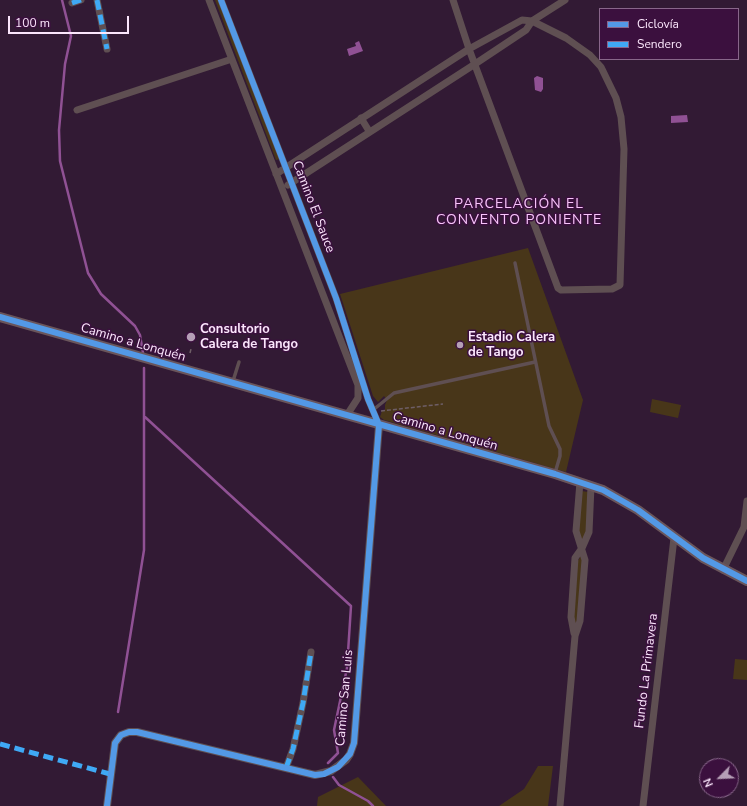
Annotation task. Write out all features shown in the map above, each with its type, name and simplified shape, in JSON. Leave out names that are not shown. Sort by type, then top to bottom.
[{"type":"main road","name":"Camino a Lonquén","points":[[0,317],[580,482],[626,502],[674,538],[723,570],[747,581]]},
{"type":"street","points":[[72,3],[81,0]]},
{"type":"street","points":[[97,0],[107,49]]},
{"type":"street","name":"Camino El Sauce","points":[[209,0],[358,385],[358,398]]},
{"type":"street","name":"Camino El Sauce","points":[[221,0],[336,298],[368,399],[379,425]]},
{"type":"street","points":[[276,174],[469,49],[522,20],[532,21],[566,38],[590,55],[601,67],[616,98],[621,117],[624,149],[620,285],[618,287],[612,289],[561,290],[558,288],[469,49],[453,0]]},
{"type":"street","points":[[282,188],[475,64],[526,30],[532,21],[565,0]]},
{"type":"street","points":[[77,110],[232,59]]},
{"type":"street","points":[[361,118],[369,132]]},
{"type":"street","points":[[347,416],[358,398],[368,399]]},
{"type":"street","name":"Camino San Luis","points":[[107,806],[115,742],[121,735],[129,732],[137,732],[315,775],[324,774],[331,771],[346,760],[354,743],[379,425]]},
{"type":"street","points":[[560,806],[575,636],[580,620],[585,560],[576,531],[580,482]]},
{"type":"street","points":[[582,548],[589,532],[591,486]]},
{"type":"street","points":[[723,570],[744,527],[747,501]]},
{"type":"street","name":"Fundo La Primavera","points":[[643,806],[674,538]]},
{"type":"street","points":[[286,768],[303,703],[311,652]]},
{"type":"lane","points":[[515,263],[549,426],[560,449],[560,456],[555,474]]},
{"type":"lane","points":[[232,382],[238,362]]},
{"type":"lane","points":[[373,410],[394,393],[535,362]]},
{"type":"path","points":[[190,353],[191,349]]},
{"type":"path","points":[[385,410],[443,404]]},
{"type":"shaded area","points":[[215,0],[219,0],[280,159],[276,160]]},
{"type":"shaded area","points":[[359,41],[363,51],[349,56],[347,49],[356,46],[355,43]]},
{"type":"shaded area","points":[[537,76],[543,78],[543,89],[541,92],[535,90],[534,78]]},
{"type":"shaded area","points":[[687,115],[688,122],[671,123],[671,116]]},
{"type":"shaded area","name":"Estadio Calera de Tango","points":[[528,248],[583,400],[566,472],[384,420],[380,417],[382,411],[385,410],[387,400],[384,396],[378,402],[373,396],[340,294]]},
{"type":"shaded area","points":[[652,399],[681,405],[678,418],[650,412]]},
{"type":"shaded area","points":[[581,491],[589,492],[586,532],[582,543],[578,531]]},
{"type":"shaded area","points":[[581,556],[583,562],[578,619],[575,625],[573,618],[577,562]]},
{"type":"shaded area","points":[[735,659],[747,660],[747,680],[733,679]]},
{"type":"shaded area","points":[[538,766],[553,766],[548,806],[499,806],[524,789]]},
{"type":"shaded area","points":[[358,777],[386,806],[317,806],[318,797]]},
{"type":"waterway","points":[[62,0],[71,36],[65,64],[59,130],[60,161],[88,273],[101,294],[135,326],[140,335],[143,353]]},
{"type":"waterway","points":[[118,712],[144,550],[144,368]]},
{"type":"waterway","points":[[145,417],[351,606],[347,668],[334,730],[338,753],[328,763]]},
{"type":"waterway","points":[[333,777],[339,785],[368,801],[373,806]]},
{"type":"marked path","points":[[72,3],[81,0]]},
{"type":"marked path","points":[[97,0],[107,49]]},
{"type":"marked path","points":[[286,768],[293,749],[303,703],[311,652]]},
{"type":"marked path","points":[[0,744],[110,774]]},
{"type":"cycle path","points":[[107,806],[115,743],[121,735],[129,732],[137,732],[315,775],[324,774],[338,767],[350,754],[354,743],[379,425],[368,399],[336,298],[221,0]]},
{"type":"cycle path","points":[[0,317],[555,474],[603,490],[638,510],[703,558],[747,581]]},
{"type":"place","name":"Consultorio Calera de Tango","points":[[191,337]]},
{"type":"place","name":"Estadio Calera de Tango","points":[[460,345]]},
{"type":"district","name":"PARCELACIÓN EL CONVENTO PONIENTE","points":[[519,214]]}]
